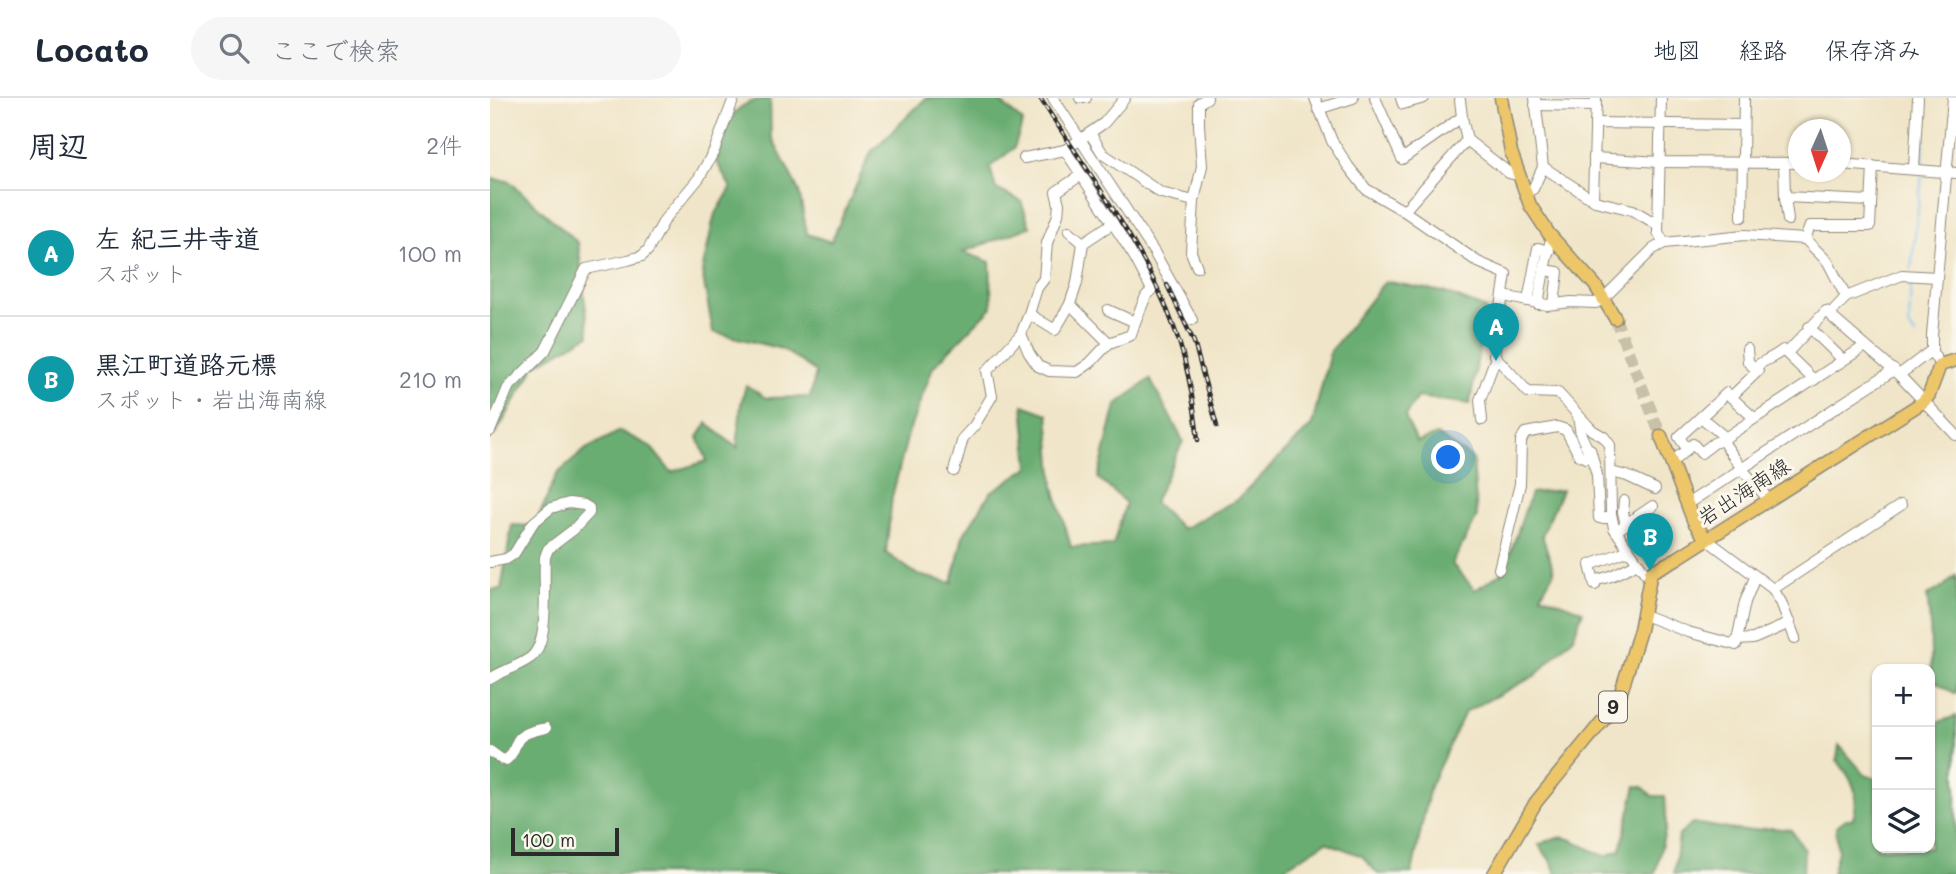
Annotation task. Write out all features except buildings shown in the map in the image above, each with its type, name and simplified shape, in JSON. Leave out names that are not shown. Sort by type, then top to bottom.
[{"type":"main road","points":[[1501,98],[1508,142],[1530,205],[1551,245],[1584,271],[1615,318]]},
{"type":"main road","points":[[1923,402],[1929,395],[1940,365],[1956,360]]},
{"type":"main road","name":"岩出海南線","points":[[1649,575],[1923,402]]},
{"type":"main road","points":[[1661,436],[1694,523],[1706,540]]},
{"type":"main road","name":"9","points":[[1494,874],[1536,802],[1609,713],[1621,692],[1644,615],[1649,575]]},
{"type":"street","points":[[490,431],[509,388],[545,351],[586,269],[642,256],[648,250],[665,219],[699,177],[729,116],[734,98]]},
{"type":"street","points":[[1053,98],[1154,252],[1192,320]]},
{"type":"street","points":[[1080,98],[1086,98]]},
{"type":"street","points":[[1197,267],[1191,252],[1194,201],[1202,166],[1199,103],[1207,98]]},
{"type":"street","points":[[1315,98],[1332,141],[1366,189],[1404,211],[1478,262],[1506,274],[1493,346],[1496,357],[1528,392],[1558,393],[1610,445],[1611,518],[1616,531],[1649,575]]},
{"type":"street","points":[[1318,109],[1353,98]]},
{"type":"street","points":[[1375,98],[1402,159],[1462,117]]},
{"type":"street","points":[[1401,98],[1404,104],[1424,98]]},
{"type":"street","points":[[1471,98],[1460,99],[1467,140],[1508,173],[1518,175]]},
{"type":"street","points":[[1661,98],[1658,232],[1664,243]]},
{"type":"street","points":[[1742,217],[1744,98]]},
{"type":"street","points":[[1914,168],[1917,98]]},
{"type":"street","points":[[1940,365],[1932,350],[1937,277],[1951,172],[1953,98]]},
{"type":"street","points":[[1024,158],[1065,150],[1104,123],[1123,99]]},
{"type":"street","points":[[1525,192],[1532,189],[1543,167],[1535,102],[1596,102],[1593,199]]},
{"type":"street","points":[[1595,123],[1661,126],[1743,125]]},
{"type":"street","points":[[1090,133],[1103,154],[1161,192],[1194,201]]},
{"type":"street","points":[[1404,211],[1467,140]]},
{"type":"street","points":[[1021,334],[1038,366],[1049,372],[1077,372],[1090,363],[1109,342],[1131,335],[1146,296],[1152,290],[1134,256],[1065,150]]},
{"type":"street","points":[[1594,158],[1660,162],[1788,163]]},
{"type":"street","points":[[1784,163],[1788,220]]},
{"type":"street","points":[[1851,165],[1951,172]]},
{"type":"street","points":[[1805,239],[1810,226],[1870,226],[1873,166]]},
{"type":"street","points":[[1543,167],[1593,199],[1633,210],[1658,225]]},
{"type":"street","points":[[954,471],[963,438],[974,426],[992,396],[987,371],[1021,334],[1037,289],[1044,279],[1047,243],[1058,215],[1056,192],[1081,174]]},
{"type":"street","points":[[1785,197],[1871,201]]},
{"type":"street","points":[[1029,314],[1055,330],[1070,303],[1077,283],[1083,243],[1113,223]]},
{"type":"street","points":[[1069,231],[1083,243]]},
{"type":"street","points":[[1504,296],[1554,304],[1596,303],[1653,249],[1664,243],[1745,235],[1805,239],[1828,262],[1846,297]]},
{"type":"street","points":[[1551,245],[1544,270],[1533,302],[1538,248],[1551,245]]},
{"type":"street","points":[[1544,270],[1558,272],[1554,304]]},
{"type":"street","points":[[1832,316],[1831,313],[1846,297],[1902,275],[1937,277]]},
{"type":"street","points":[[1070,303],[1109,342]]},
{"type":"street","points":[[1108,310],[1135,322]]},
{"type":"street","points":[[1787,353],[1826,311],[1897,372],[1956,435]]},
{"type":"street","points":[[1809,327],[1843,360]]},
{"type":"street","points":[[1672,462],[1693,444],[1701,453],[1865,346]]},
{"type":"street","points":[[1747,349],[1748,362],[1756,370]]},
{"type":"street","points":[[1731,397],[1763,360],[1772,359],[1783,350],[1814,380]]},
{"type":"street","points":[[1687,504],[1932,350]]},
{"type":"street","points":[[1482,420],[1480,400],[1496,357]]},
{"type":"street","points":[[1687,449],[1679,438],[1727,393],[1754,418]]},
{"type":"street","points":[[1499,569],[1520,484],[1521,441],[1525,433],[1557,427],[1566,430],[1579,454],[1586,458],[1589,452],[1581,435],[1578,415]]},
{"type":"street","points":[[1702,418],[1724,439],[1742,469],[1768,499]]},
{"type":"street","points":[[1585,444],[1591,450],[1597,475],[1599,518],[1611,518]]},
{"type":"street","points":[[1611,472],[1655,489]]},
{"type":"street","points":[[1624,501],[1626,525]]},
{"type":"street","points":[[490,562],[506,559],[514,554],[533,523],[551,508],[569,503],[589,508],[589,513],[573,530],[548,549],[545,556],[542,642],[538,650],[530,658],[490,679]]},
{"type":"street","points":[[1773,589],[1901,505]]},
{"type":"street","points":[[1616,531],[1653,506]]},
{"type":"street","points":[[1706,540],[1773,589],[1781,601],[1795,638]]},
{"type":"street","points":[[1629,550],[1586,567],[1594,583],[1638,563]]},
{"type":"street","points":[[1644,615],[1688,632],[1736,645],[1745,602],[1755,577]]},
{"type":"street","points":[[1737,640],[1753,639],[1790,623]]},
{"type":"street","points":[[490,751],[506,760],[515,751],[522,736],[546,728]]},
{"type":"green space","points":[[770,98],[771,136],[799,191],[807,234],[831,242],[871,152],[926,98],[996,98],[1023,122],[1014,148],[990,167],[996,189],[1021,201],[1030,227],[963,252],[990,262],[992,307],[933,367],[908,434],[892,497],[886,553],[918,575],[952,583],[963,536],[991,492],[1029,467],[1023,405],[1048,414],[1054,487],[1071,547],[1113,545],[1126,503],[1098,478],[1116,405],[1150,379],[1183,441],[1154,502],[1182,529],[1237,500],[1312,425],[1330,352],[1385,281],[1443,292],[1486,309],[1470,404],[1417,397],[1405,417],[1417,442],[1437,435],[1473,459],[1477,517],[1452,564],[1475,590],[1504,571],[1531,493],[1562,490],[1542,535],[1554,572],[1541,595],[1583,611],[1573,638],[1535,676],[1465,712],[1430,786],[1412,873],[1378,874],[1362,856],[1326,842],[1281,870],[1284,874],[490,874],[490,590],[501,589],[512,525],[535,526],[557,474],[586,449],[620,431],[650,446],[671,472],[707,461],[698,437],[707,423],[737,448],[741,404],[746,385],[766,398],[810,397],[816,372],[782,349],[713,332],[702,272],[714,217],[731,188],[716,161],[727,126],[737,110],[745,104]]},
{"type":"green space","points":[[490,179],[509,181],[578,243],[589,335],[536,365],[496,433],[490,437]]},
{"type":"green space","points":[[1956,575],[1956,694],[1935,682],[1935,664],[1931,664],[1927,596]]},
{"type":"green space","points":[[1956,716],[1956,874],[1832,874],[1838,851],[1836,827],[1846,819],[1853,819],[1856,801],[1851,781],[1837,760],[1839,745],[1865,775],[1872,777],[1872,853],[1935,853],[1935,723]]},
{"type":"green space","points":[[1636,786],[1643,787],[1652,796],[1665,796],[1666,827],[1655,874],[1556,874],[1552,863],[1539,845],[1550,840],[1567,838],[1606,856],[1620,850]]},
{"type":"green space","points":[[1692,823],[1742,831],[1772,828],[1791,830],[1804,848],[1803,874],[1674,874],[1679,835]]},
{"type":"waterway","points":[[1923,166],[1924,98]]},
{"type":"waterway","points":[[1911,270],[1922,175]]},
{"type":"waterway","points":[[1911,280],[1909,326],[1916,336]]},
{"type":"tunnel","points":[[1615,318],[1661,436]]},
{"type":"railway","points":[[1040,98],[1114,210],[1163,299],[1187,370],[1198,440]]},
{"type":"railway","points":[[1167,285],[1194,342],[1217,426]]},
{"type":"place","name":"左 紀三井寺道","points":[[1496,361]]},
{"type":"place","name":"黒江町道路元標","points":[[1650,571]]}]
